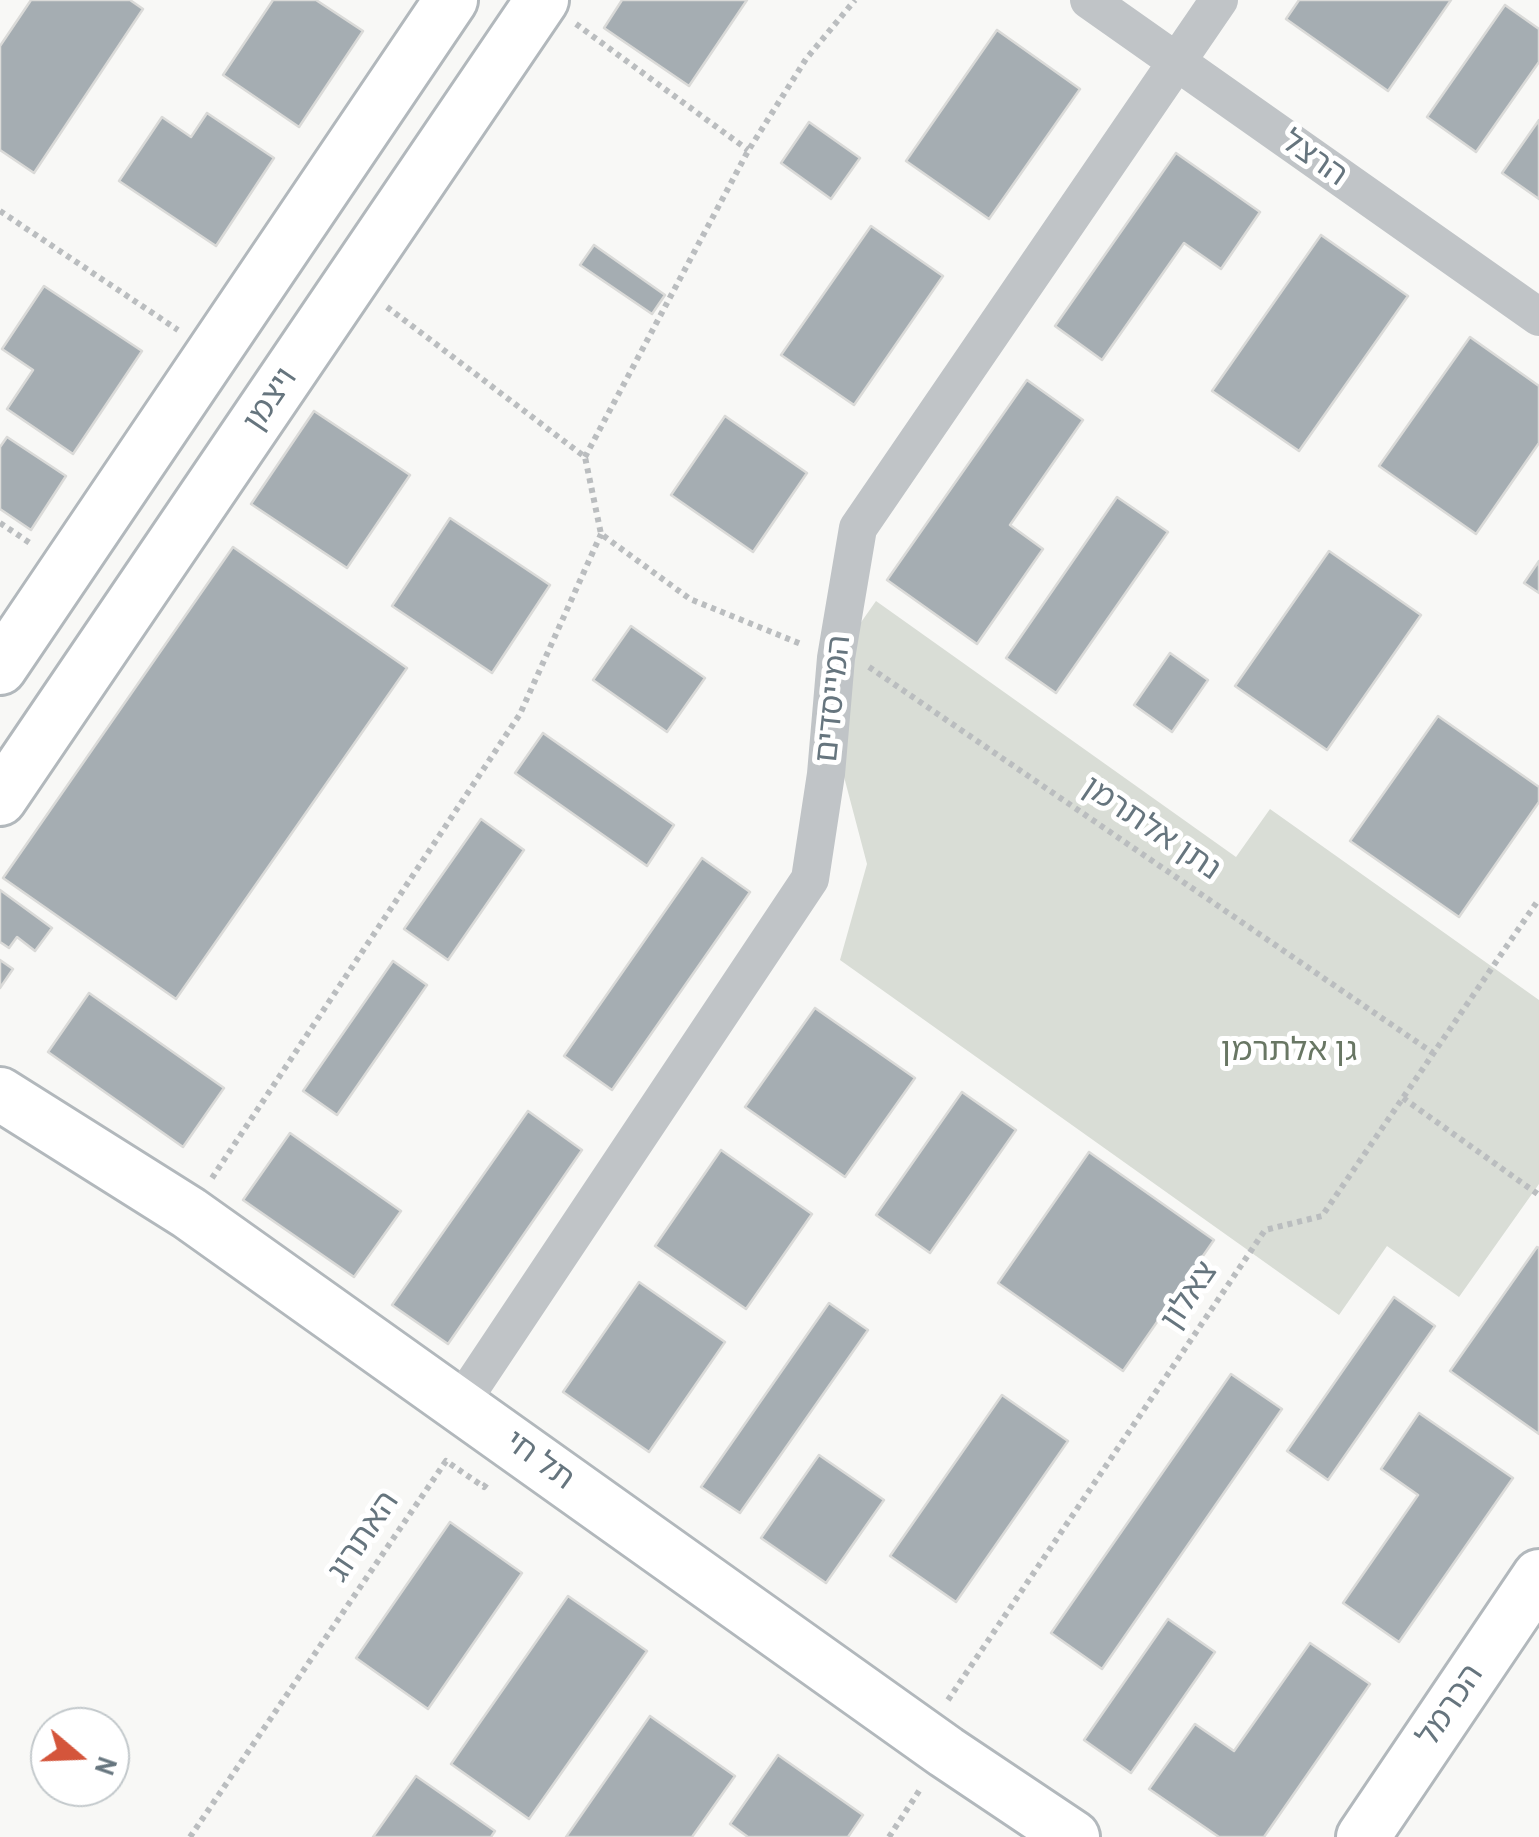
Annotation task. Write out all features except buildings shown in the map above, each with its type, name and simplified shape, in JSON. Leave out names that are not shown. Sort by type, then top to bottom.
[{"type":"main road","points":[[0,668],[451,0]]},
{"type":"main road","name":"ויצמן","points":[[0,799],[351,281],[558,12]]},
{"type":"main road","name":"תל חי","points":[[0,1094],[189,1212],[946,1752],[1073,1837]]},
{"type":"main road","name":"הכרמל","points":[[1363,1837],[1539,1576]]},
{"type":"street","name":"הרצל","points":[[1089,0],[1539,317]]},
{"type":"street","name":"המייסדים","points":[[460,1404],[810,879],[836,658],[858,528],[1219,0]]},
{"type":"path","points":[[189,1212],[520,714],[601,534],[585,457],[748,151],[806,59],[855,0]]},
{"type":"path","points":[[558,12],[748,151]]},
{"type":"path","points":[[0,211],[212,353]]},
{"type":"path","points":[[351,281],[585,457]]},
{"type":"path","name":"נתן אלתרמן","points":[[601,534],[690,599],[836,658],[861,661],[1434,1053]]},
{"type":"path","name":"צאלון","points":[[946,1752],[963,1727],[942,1710],[1265,1230],[1322,1216],[1539,899]]},
{"type":"path","points":[[1403,1098],[1539,1194]]},
{"type":"path","name":"האתרוג","points":[[190,1837],[446,1462],[484,1487],[516,1445]]},
{"type":"path","points":[[889,1837],[946,1752]]},
{"type":"green space","name":"גן אלתרמן","points":[[876,601],[1236,857],[1270,809],[1539,1000],[1539,1184],[1459,1297],[1387,1246],[1339,1315],[840,960],[867,864],[819,682]]}]
